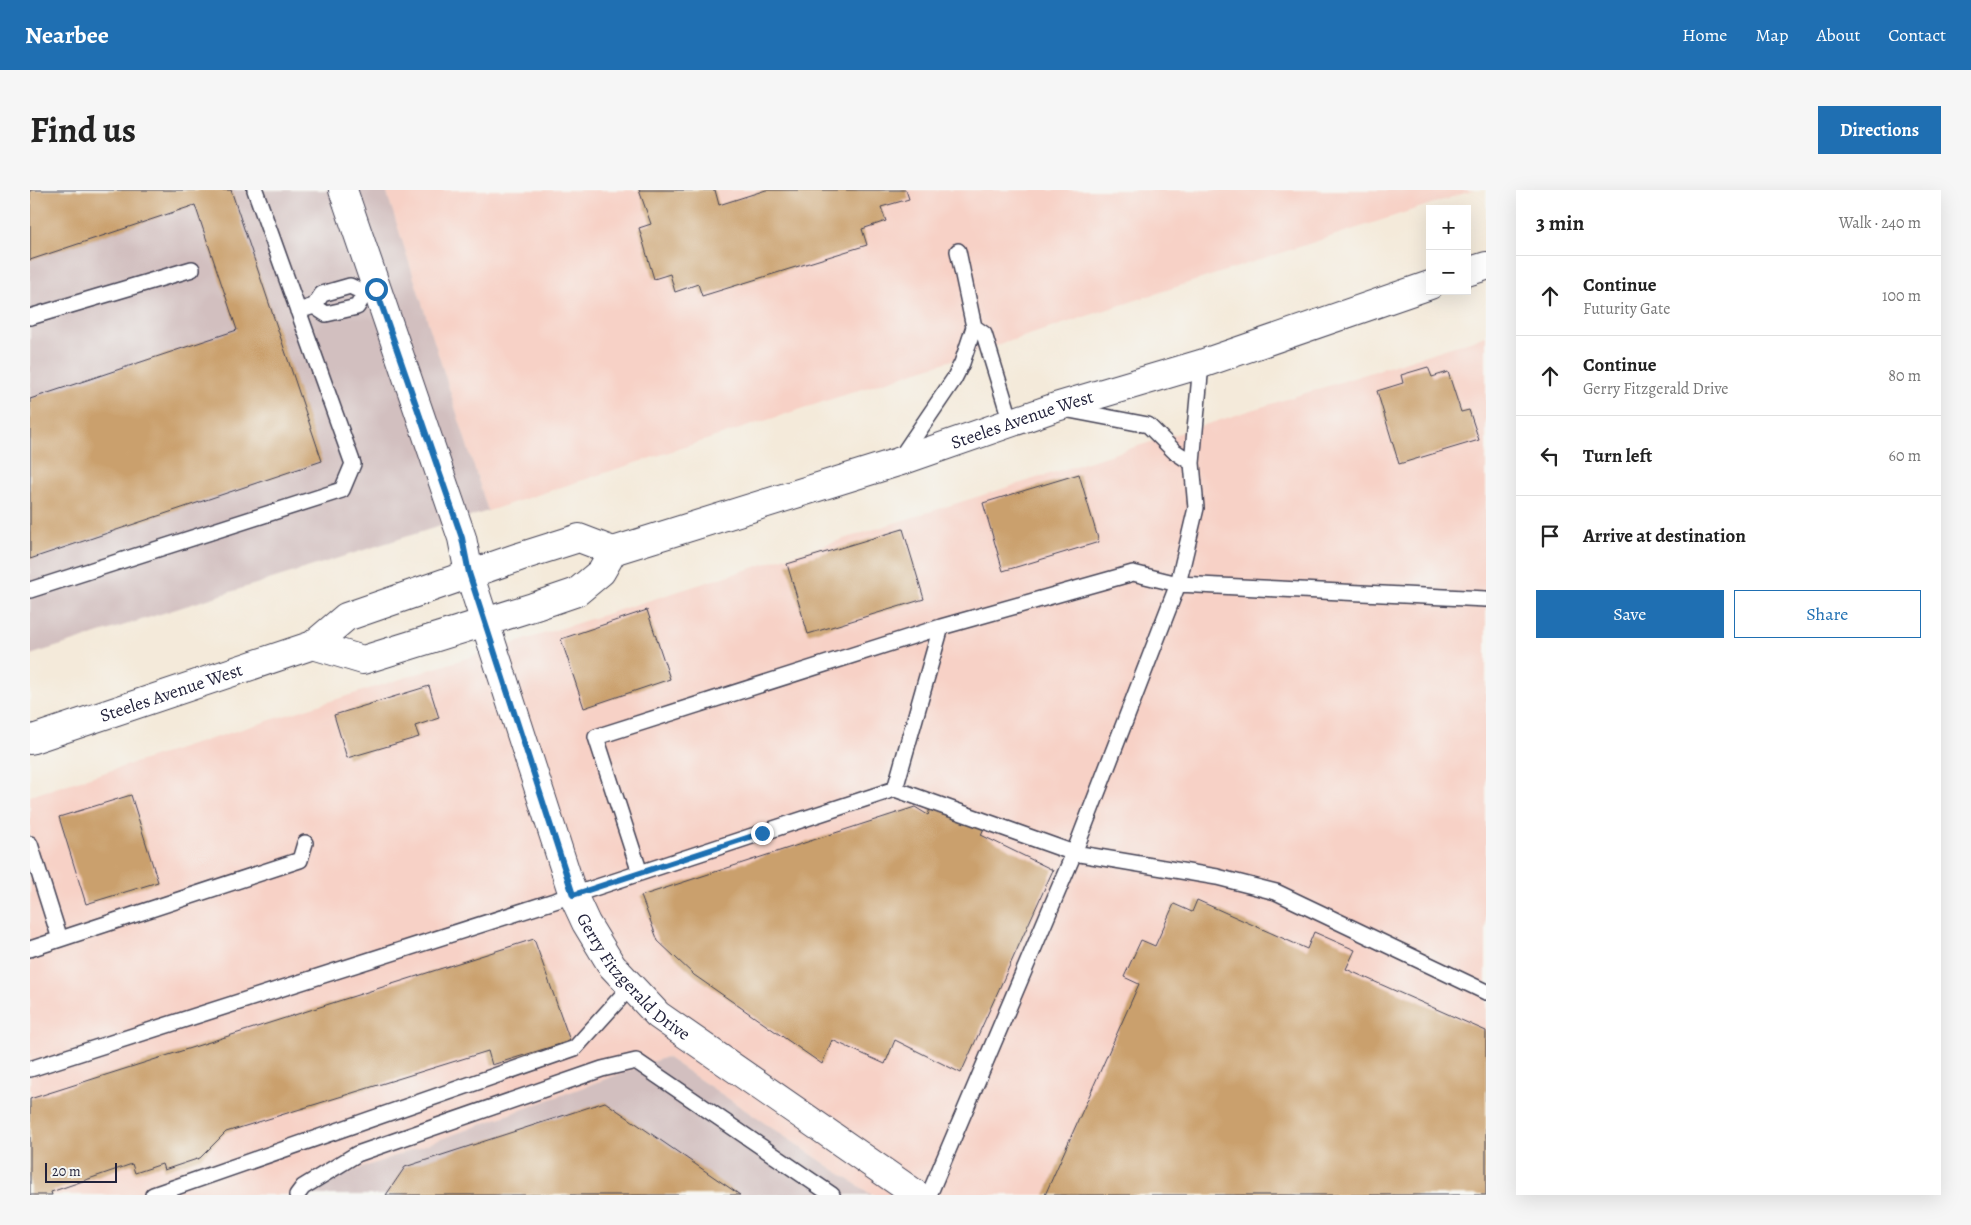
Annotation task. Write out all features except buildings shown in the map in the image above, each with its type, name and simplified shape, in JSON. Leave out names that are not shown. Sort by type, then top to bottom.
[{"type":"main road","name":"Gerry Fitzgerald Drive","points":[[343,190],[370,291],[462,538],[469,573],[484,621],[573,895],[586,923],[612,966],[658,1015],[917,1195]]},
{"type":"main road","points":[[1471,271],[1486,266]]},
{"type":"main road","name":"Steeles Avenue West","points":[[30,740],[313,645],[346,617],[469,573],[579,538],[613,551],[898,462],[1011,422],[1202,364],[1426,286]]},
{"type":"main road","points":[[313,645],[363,660],[533,607],[577,592],[601,572],[613,551]]},
{"type":"lane","points":[[30,590],[342,490],[353,464],[255,190]]},
{"type":"lane","points":[[898,462],[954,379],[962,363],[974,327],[958,251]]},
{"type":"lane","points":[[30,318],[192,269]]},
{"type":"lane","points":[[298,311],[314,306],[322,294],[350,286],[370,291],[357,307],[326,314],[314,306]]},
{"type":"lane","points":[[974,327],[984,334],[1011,422]]},
{"type":"lane","points":[[929,1195],[1074,853],[1178,584],[1196,508],[1192,463],[1202,364]]},
{"type":"lane","points":[[1056,408],[1148,425],[1174,451],[1192,463]]},
{"type":"lane","points":[[640,873],[596,737],[941,627],[1133,573],[1178,584],[1486,599]]},
{"type":"lane","points":[[895,789],[941,627]]},
{"type":"lane","points":[[30,1069],[573,895],[895,789],[1074,853],[1217,877],[1276,892],[1486,992]]},
{"type":"lane","points":[[30,949],[300,860],[306,843]]},
{"type":"lane","points":[[30,844],[60,939]]},
{"type":"lane","points":[[154,1195],[576,1048],[631,986]]},
{"type":"lane","points":[[297,1195],[303,1186],[357,1154],[602,1069],[636,1061],[832,1195]]},
{"type":"shaded area","points":[[30,190],[386,190],[488,511],[30,655]]},
{"type":"shaded area","points":[[386,190],[1474,190],[1426,205],[488,511]]},
{"type":"shaded area","points":[[1486,336],[1486,1195],[872,1195],[666,1057],[288,1195],[30,1195],[30,796]]},
{"type":"shaded area","points":[[666,1057],[872,1195],[288,1195]]},
{"type":"route","points":[[376,289],[462,538],[469,573],[573,895],[762,833]]}]
